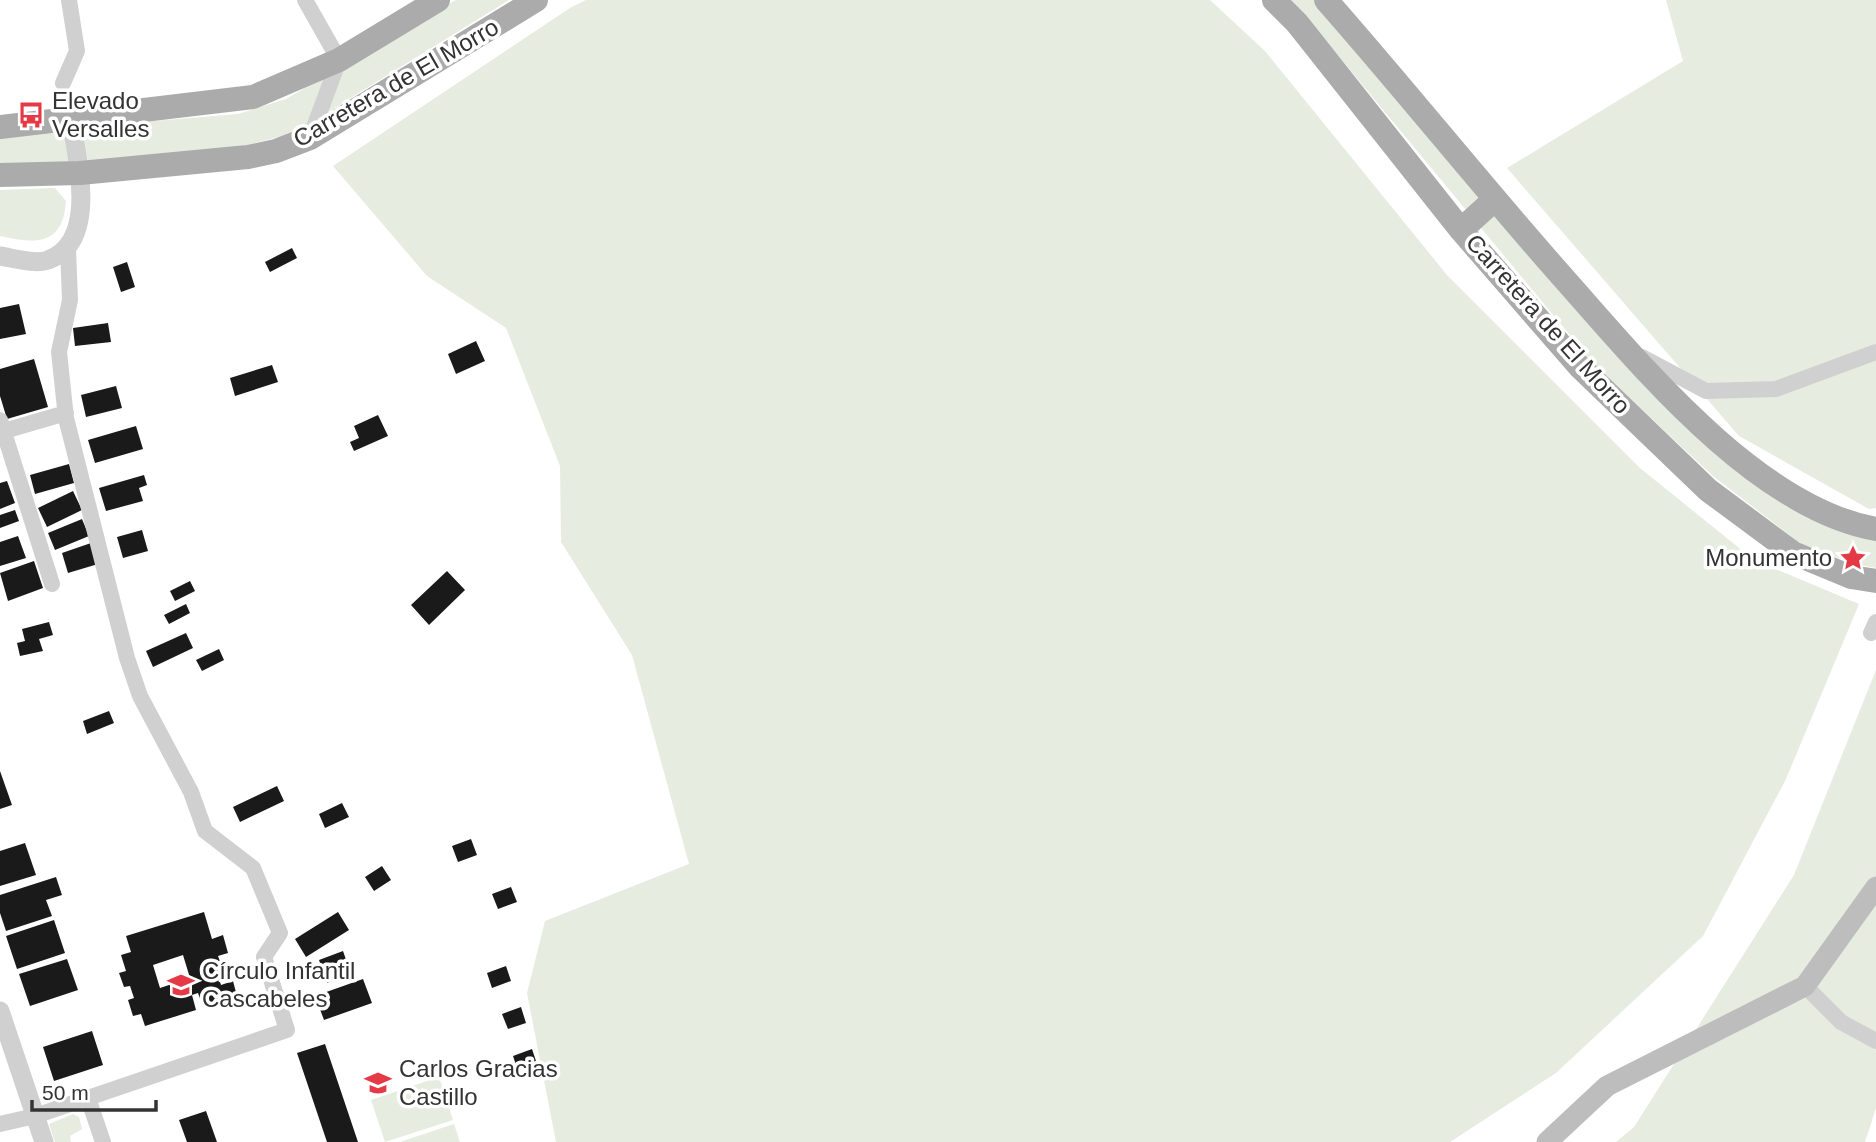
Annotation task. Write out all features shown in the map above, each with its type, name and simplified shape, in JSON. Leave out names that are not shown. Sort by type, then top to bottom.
[{"type":"main road","name":"Carretera de El Morro","points":[[0,127],[253,97],[339,60],[438,0]]},
{"type":"main road","name":"Carretera de El Morro","points":[[0,175],[80,173],[248,157],[276,151],[310,138],[536,0]]},
{"type":"main road","name":"Carretera de El Morro","points":[[1274,0],[1297,23],[1461,229],[1579,366],[1708,490],[1793,553],[1851,577],[1876,581]]},
{"type":"main road","name":"Carretera de El Morro","points":[[1326,0],[1494,200],[1626,348],[1715,441],[1806,502],[1828,514],[1876,529]]},
{"type":"main road","points":[[1461,229],[1494,200]]},
{"type":"main road","points":[[1547,1142],[1607,1087],[1805,986],[1876,887]]},
{"type":"street","points":[[63,83],[77,51],[69,0]]},
{"type":"street","points":[[305,0],[339,60],[310,138]]},
{"type":"street","points":[[0,1124],[35,1116],[287,1030],[264,957],[280,933],[253,868],[205,831],[191,792],[140,696],[66,413],[59,352],[70,300],[68,249],[80,220],[80,173],[71,119]]},
{"type":"street","points":[[0,256],[46,261],[68,249]]},
{"type":"street","points":[[1626,348],[1706,391],[1776,389],[1876,352]]},
{"type":"street","points":[[52,584],[2,425],[66,413]]},
{"type":"street","points":[[1805,986],[1841,1022],[1876,1041]]},
{"type":"street","points":[[0,1011],[44,1142]]},
{"type":"street","points":[[88,1098],[103,1142]]},
{"type":"shaded area","points":[[456,0],[509,0],[294,133],[243,146],[88,162],[82,127],[238,114],[286,99]]},
{"type":"shaded area","points":[[586,0],[1210,0],[1265,51],[1447,275],[1640,468],[1754,560],[1859,604],[1786,779],[1703,936],[1556,1073],[1450,1142],[556,1142],[527,993],[545,921],[689,864],[632,655],[561,542],[560,466],[506,328],[427,276],[333,166]]},
{"type":"shaded area","points":[[1288,0],[1317,0],[1711,448],[1787,507],[1876,537],[1876,568],[1855,564],[1801,544],[1713,476],[1598,369],[1311,23]]},
{"type":"shaded area","points":[[1666,0],[1876,0],[1876,508],[1869,509],[1739,436],[1507,168],[1683,61]]},
{"type":"shaded area","points":[[63,128],[71,165],[0,167],[0,136]]},
{"type":"shaded area","points":[[55,188],[66,201],[64,216],[53,234],[36,240],[0,236],[0,190]]},
{"type":"shaded area","points":[[1876,670],[1876,1108],[1865,1142],[1616,1142],[1634,1127],[1794,875]]},
{"type":"shaded area","points":[[439,1077],[453,1120],[385,1142],[371,1100]]},
{"type":"shaded area","points":[[73,1114],[79,1117],[82,1129],[70,1136],[71,1142],[55,1142],[49,1124]]},
{"type":"shaded area","points":[[454,1124],[460,1142],[400,1142]]},
{"type":"building","points":[[292,248],[297,258],[270,272],[265,262]]},
{"type":"building","points":[[127,262],[135,287],[121,292],[113,267]]},
{"type":"building","points":[[19,304],[26,334],[0,339],[0,308]]},
{"type":"building","points":[[108,323],[111,342],[75,346],[73,328]]},
{"type":"building","points":[[476,341],[485,361],[456,374],[448,354]]},
{"type":"building","points":[[34,359],[48,407],[7,419],[0,396],[0,369]]},
{"type":"building","points":[[272,365],[278,382],[235,396],[230,378]]},
{"type":"building","points":[[116,386],[122,408],[86,417],[81,395]]},
{"type":"building","points":[[378,415],[388,436],[354,451],[350,442],[359,438],[354,426]]},
{"type":"building","points":[[136,426],[143,449],[95,463],[88,440]]},
{"type":"building","points":[[69,464],[74,483],[35,494],[30,475]]},
{"type":"building","points":[[144,475],[147,485],[139,488],[143,501],[106,511],[99,488]]},
{"type":"building","points":[[7,481],[15,503],[0,509],[0,483]]},
{"type":"building","points":[[73,491],[82,510],[47,527],[38,508]]},
{"type":"building","points":[[15,510],[19,521],[0,528],[0,515]]},
{"type":"building","points":[[82,519],[89,536],[55,550],[48,533]]},
{"type":"building","points":[[142,530],[148,551],[123,558],[117,537]]},
{"type":"building","points":[[18,536],[26,558],[0,566],[0,542]]},
{"type":"building","points":[[91,543],[98,564],[68,573],[62,553]]},
{"type":"building","points":[[34,561],[43,588],[8,601],[0,573]]},
{"type":"building","points":[[447,571],[465,590],[429,625],[411,605]]},
{"type":"building","points":[[190,581],[195,591],[175,601],[170,591]]},
{"type":"building","points":[[186,604],[190,613],[169,624],[164,615]]},
{"type":"building","points":[[49,622],[53,635],[39,639],[43,651],[20,656],[17,643],[25,641],[22,629]]},
{"type":"building","points":[[186,633],[193,648],[153,667],[146,651]]},
{"type":"building","points":[[219,649],[224,660],[202,671],[196,660]]},
{"type":"building","points":[[109,711],[114,723],[87,734],[83,721]]},
{"type":"building","points":[[0,771],[12,805],[0,809]]},
{"type":"building","points":[[277,786],[284,801],[240,822],[233,807]]},
{"type":"building","points":[[342,803],[349,817],[325,828],[319,814]]},
{"type":"building","points":[[471,839],[477,855],[458,862],[452,846]]},
{"type":"building","points":[[25,843],[36,875],[0,886],[0,851]]},
{"type":"building","points":[[382,866],[391,880],[374,891],[365,877]]},
{"type":"building","points":[[56,877],[62,895],[46,900],[52,916],[6,931],[0,913],[0,895]]},
{"type":"building","points":[[511,887],[517,902],[498,909],[492,894]]},
{"type":"building","points":[[204,912],[212,939],[223,935],[228,953],[218,956],[223,970],[217,972],[221,985],[233,981],[237,996],[203,1007],[198,993],[192,995],[196,1010],[145,1026],[141,1014],[133,1016],[128,1000],[134,998],[130,986],[124,987],[119,973],[126,971],[121,955],[131,952],[126,936]],"holes":[[[183,955],[190,978],[160,988],[153,965]]]},
{"type":"building","points":[[338,912],[349,930],[306,957],[295,939]]},
{"type":"building","points":[[54,920],[65,953],[17,969],[6,936]]},
{"type":"building","points":[[343,951],[351,974],[327,983],[319,960]]},
{"type":"building","points":[[67,959],[78,990],[30,1006],[19,974]]},
{"type":"building","points":[[506,966],[511,981],[492,988],[487,973]]},
{"type":"building","points":[[363,979],[372,1003],[324,1020],[315,996]]},
{"type":"building","points":[[521,1007],[526,1023],[508,1029],[502,1014]]},
{"type":"building","points":[[92,1031],[103,1065],[54,1081],[43,1047]]},
{"type":"building","points":[[325,1044],[358,1142],[327,1142],[297,1053]]},
{"type":"building","points":[[532,1049],[537,1064],[518,1071],[513,1056]]},
{"type":"building","points":[[206,1111],[217,1142],[187,1142],[179,1120]]},
{"type":"place","name":"Elevado Versalles","points":[[31,115]]},
{"type":"place","name":"Monumento","points":[[1853,558]]},
{"type":"place","name":"Círculo Infantil Cascabeles","points":[[181,985]]},
{"type":"place","name":"Carlos Gracias Castillo","points":[[378,1083]]}]
